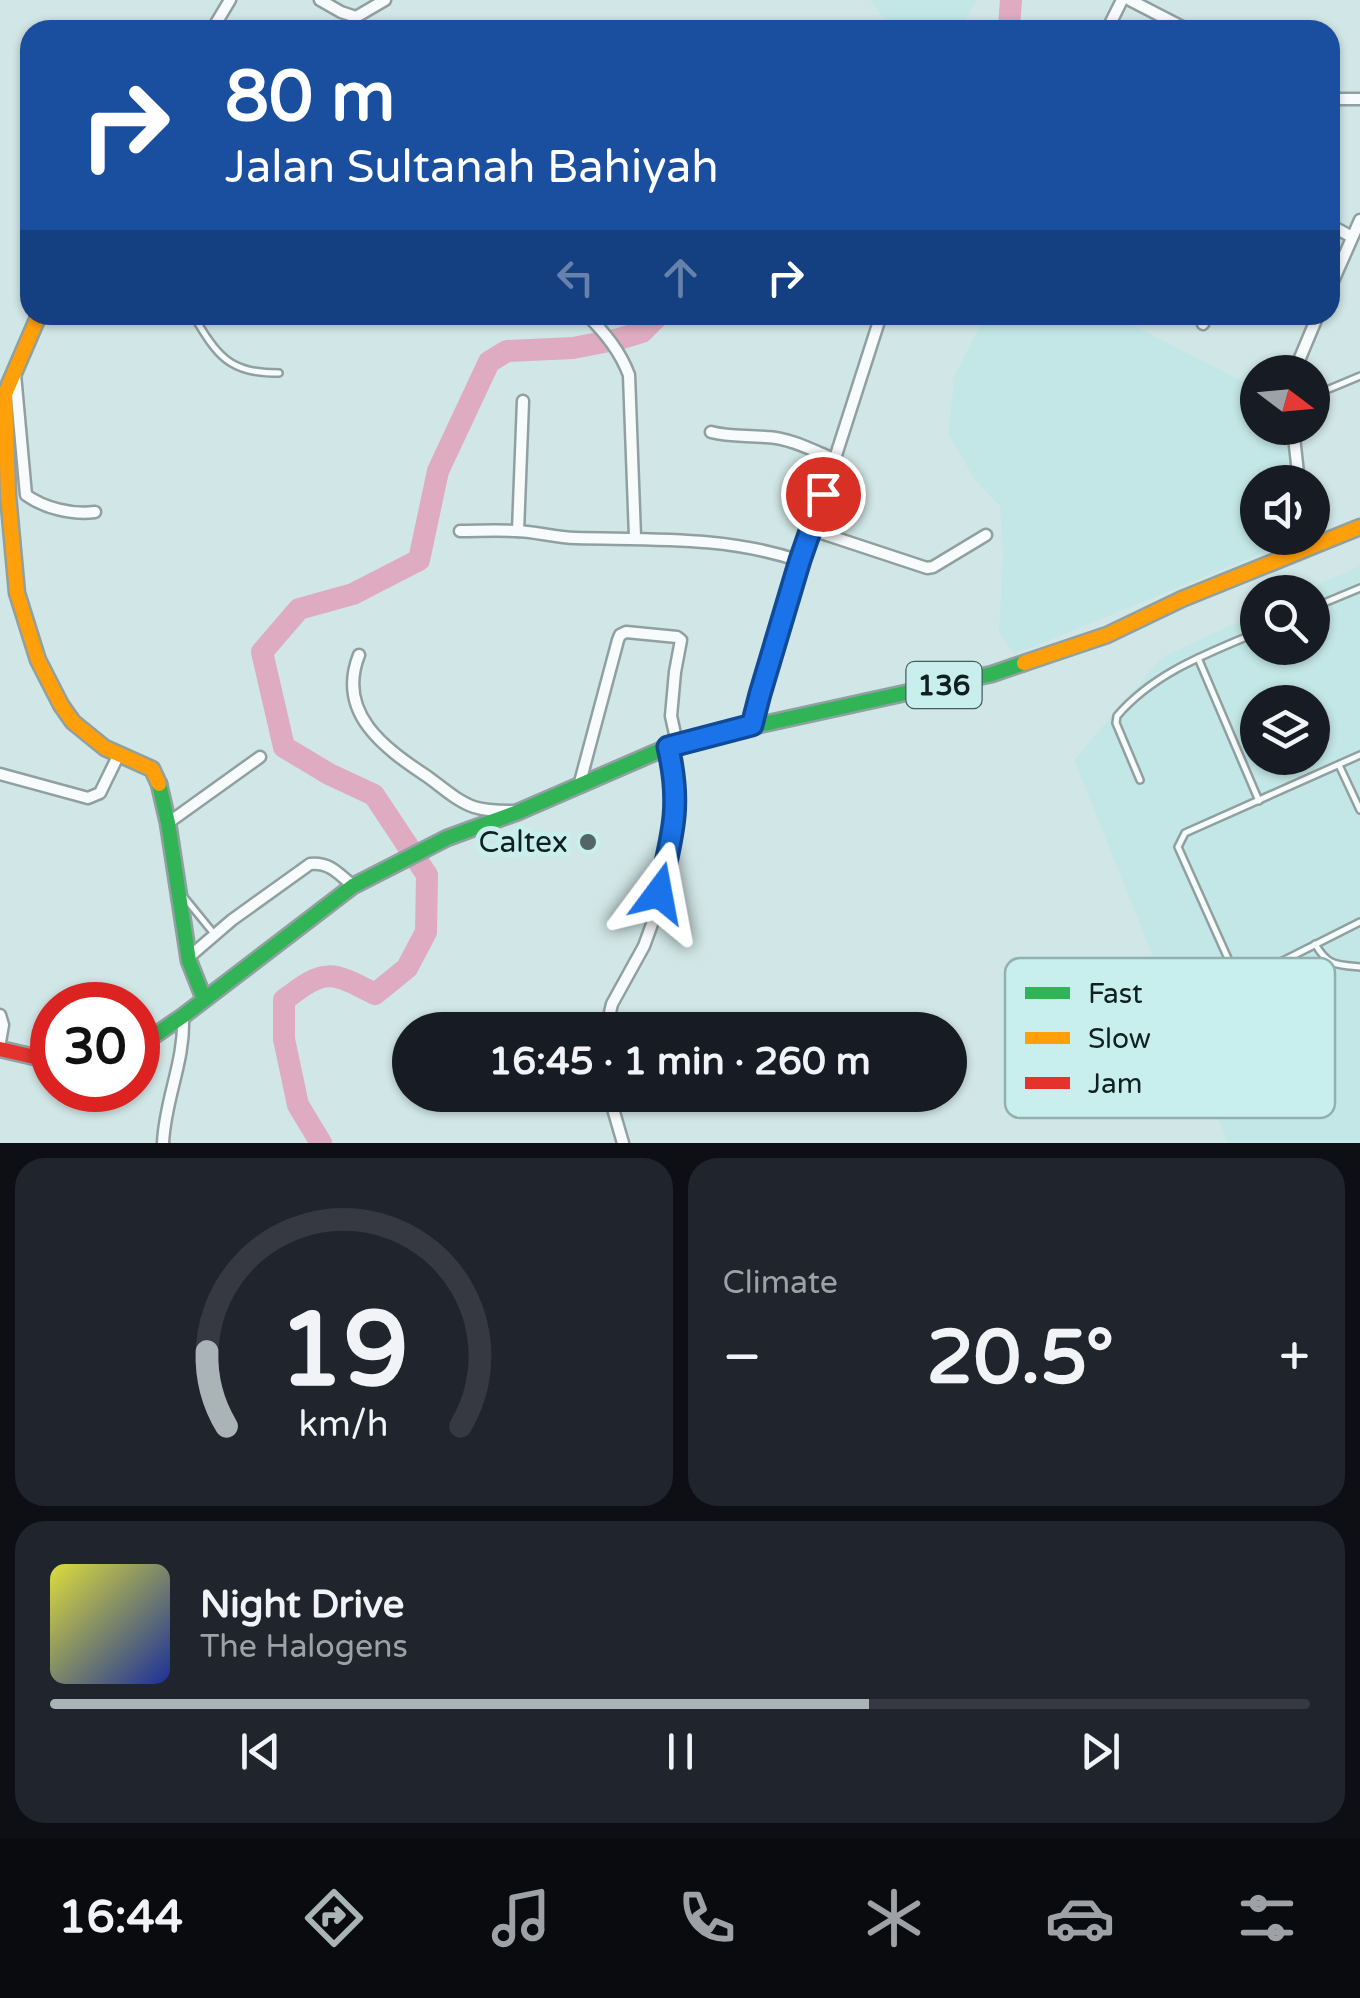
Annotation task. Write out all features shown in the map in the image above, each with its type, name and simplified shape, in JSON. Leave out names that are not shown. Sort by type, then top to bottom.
[{"type":"main road","points":[[35,325],[2,393],[16,593],[38,660],[73,722],[94,740],[156,774],[168,823],[189,957],[204,999]]},
{"type":"main road","name":"136","points":[[1330,535],[1360,527]]},
{"type":"main road","name":"136","points":[[160,1032],[353,886],[448,838],[672,745],[890,698],[1033,662],[1107,634],[1279,555]]},
{"type":"main road","points":[[0,1046],[30,1055]]},
{"type":"street","points":[[320,0],[356,17],[384,0]]},
{"type":"street","points":[[1130,0],[1169,20]]},
{"type":"street","points":[[1340,265],[1360,220]]},
{"type":"street","points":[[1340,230],[1352,237]]},
{"type":"street","points":[[597,325],[622,358],[629,375],[635,537]]},
{"type":"street","points":[[752,725],[800,560],[878,325]]},
{"type":"street","points":[[1301,355],[1314,325]]},
{"type":"street","points":[[14,373],[26,494],[74,513],[95,512]]},
{"type":"street","points":[[518,530],[523,401]]},
{"type":"street","points":[[711,432],[728,437],[767,436],[834,458]]},
{"type":"street","points":[[460,531],[518,530],[556,537],[720,542],[800,560]]},
{"type":"street","points":[[812,530],[927,568],[986,535]]},
{"type":"street","points":[[579,786],[620,635],[626,632],[677,636],[682,643],[671,716],[674,831],[652,924],[610,1012]]},
{"type":"street","points":[[358,654],[352,672],[352,695],[364,722],[386,746],[463,803],[486,810],[518,812]]},
{"type":"street","points":[[0,774],[88,798],[100,793],[119,754]]},
{"type":"street","points":[[168,823],[260,757]]},
{"type":"street","points":[[189,957],[310,864],[330,866],[353,886]]},
{"type":"street","points":[[0,1015],[0,1046]]},
{"type":"street","points":[[163,1143],[164,1123],[182,1056],[183,1016]]},
{"type":"street","points":[[614,1112],[622,1143]]},
{"type":"lane","points":[[200,325],[224,358],[239,369],[279,373]]},
{"type":"lane","points":[[1330,389],[1360,376]]},
{"type":"lane","points":[[1330,600],[1360,588]]},
{"type":"lane","points":[[1140,780],[1116,723],[1117,716],[1154,681],[1240,640]]},
{"type":"lane","points":[[1198,658],[1259,801]]},
{"type":"lane","points":[[1228,958],[1178,847],[1185,834],[1360,756]]},
{"type":"lane","points":[[1339,765],[1360,810]]},
{"type":"lane","points":[[179,891],[215,935]]},
{"type":"lane","points":[[1288,958],[1360,922]]},
{"type":"lane","points":[[1316,944],[1324,958]]},
{"type":"lane","points":[[1335,964],[1360,967]]},
{"type":"shaded area","points":[[870,0],[977,0],[965,20],[885,20]]},
{"type":"shaded area","points":[[980,325],[1132,325],[1240,380],[1240,445],[1287,445],[1289,465],[1240,465],[1240,555],[1257,555],[1015,654],[999,633],[1003,556],[1000,506],[975,480],[948,433],[955,375]]},
{"type":"shaded area","points":[[1360,566],[1360,1143],[1228,1143],[1218,1118],[1335,1118],[1335,958],[1154,958],[1074,760],[1162,657],[1240,621],[1240,665],[1330,665],[1330,579]]},
{"type":"waterway","points":[[1010,20],[1011,0]]},
{"type":"waterway","points":[[321,1143],[298,1105],[284,1039],[284,1000],[309,982],[328,976],[375,994],[407,968],[426,932],[427,875],[374,795],[284,747],[262,652],[299,609],[353,594],[419,560],[438,471],[489,362],[507,351],[573,348],[619,339],[642,332],[649,325]]},
{"type":"traffic: fast","points":[[160,1032],[353,886],[447,838],[518,812],[677,743],[992,674],[1024,663]]},
{"type":"traffic: fast","points":[[159,784],[189,961],[204,999]]},
{"type":"traffic: slow","points":[[35,325],[5,394],[8,495],[17,593],[38,660],[73,722],[105,748],[152,769],[159,784]]},
{"type":"traffic: slow","points":[[1024,663],[1107,635],[1182,599],[1360,527]]},
{"type":"traffic: jam","points":[[0,1049],[30,1056]]},
{"type":"place","name":"Caltex","points":[[588,842]]},
{"type":"route","points":[[659,893],[674,831],[676,796],[668,747],[752,725],[823,494]]}]
